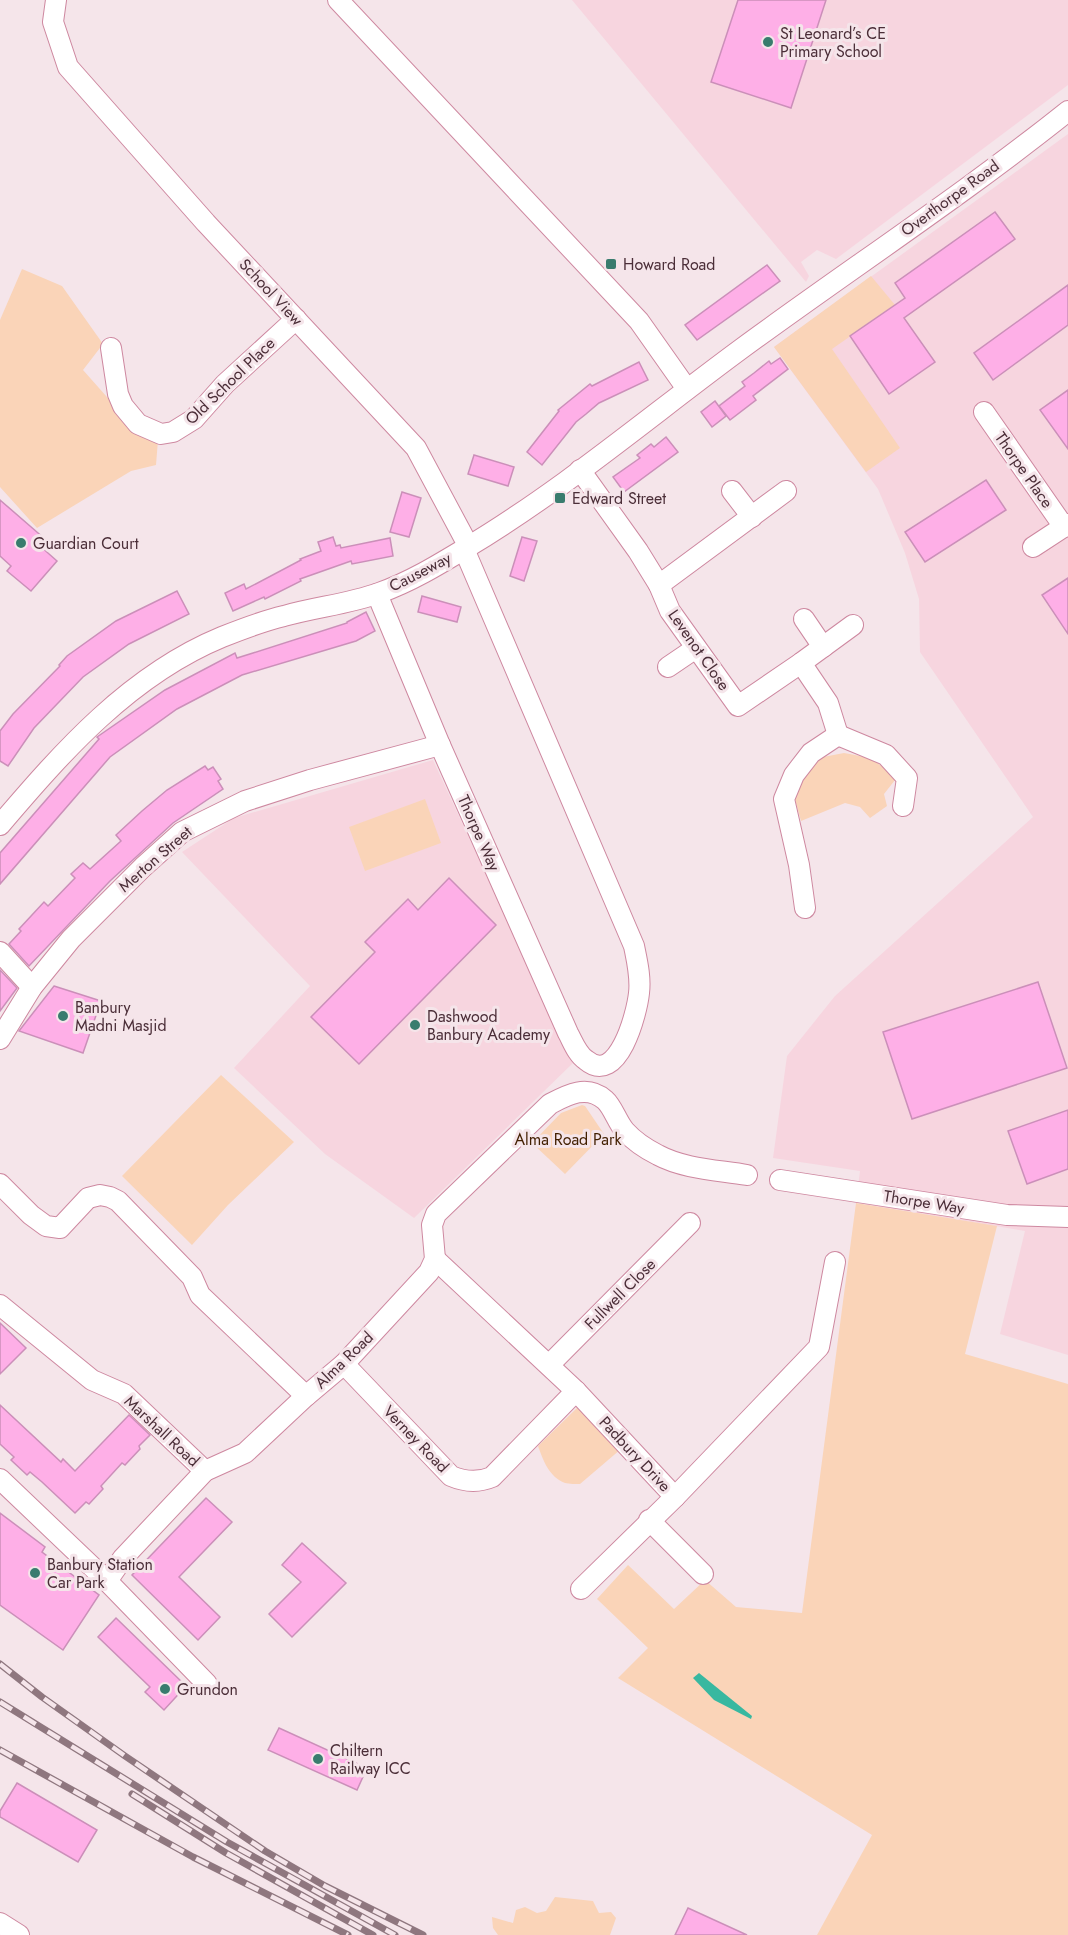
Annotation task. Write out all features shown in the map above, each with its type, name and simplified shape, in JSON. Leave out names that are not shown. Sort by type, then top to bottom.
[{"type":"street","name":"School View","points":[[56,0],[53,22],[68,67],[207,223],[416,448],[467,548]]},
{"type":"street","points":[[338,0],[639,321],[687,389]]},
{"type":"street","name":"Overthorpe Road","points":[[830,284],[1068,111]]},
{"type":"street","name":"Causeway","points":[[0,825],[47,770],[95,722],[147,679],[182,656],[222,637],[283,616],[377,594],[405,582],[467,548],[580,470],[830,284]]},
{"type":"street","name":"Old School Place","points":[[111,348],[118,394],[123,406],[138,424],[161,434],[173,432],[194,420],[225,384],[296,319]]},
{"type":"street","name":"Thorpe Place","points":[[984,412],[1066,526]]},
{"type":"street","name":"Levenot Close","points":[[580,470],[638,550],[659,585],[670,611],[738,706],[853,625]]},
{"type":"street","points":[[732,491],[752,517]]},
{"type":"street","points":[[659,585],[786,491]]},
{"type":"street","points":[[1033,547],[1066,526]]},
{"type":"street","name":"Thorpe Way","points":[[377,594],[440,745],[568,1033],[585,1060],[593,1065],[602,1064],[618,1055],[632,1028],[640,990],[634,946],[467,548]]},
{"type":"street","points":[[804,619],[823,647]]},
{"type":"street","points":[[668,667],[696,648]]},
{"type":"street","points":[[801,663],[828,703],[838,735]]},
{"type":"street","points":[[838,735],[886,755],[907,778],[903,806]]},
{"type":"street","points":[[805,908],[799,865],[784,799],[794,775],[811,753],[838,735]]},
{"type":"street","name":"Merton Street","points":[[0,1039],[32,987],[51,962],[143,867],[182,832],[245,801],[310,780],[440,745]]},
{"type":"street","points":[[0,952],[32,987]]},
{"type":"street","points":[[435,1259],[432,1225],[436,1214],[550,1104],[572,1092],[591,1093],[605,1100],[626,1132],[659,1156],[679,1163],[747,1175]]},
{"type":"street","name":"Thorpe Way","points":[[780,1180],[1007,1215],[1068,1217]]},
{"type":"street","name":"Alma Road","points":[[0,1184],[31,1215],[46,1226],[60,1228],[88,1198],[100,1195],[118,1201],[192,1277],[200,1295],[306,1396],[344,1364],[429,1272],[435,1259]]},
{"type":"street","name":"Fullwell Close","points":[[549,1365],[690,1223]]},
{"type":"street","name":"Padbury Drive","points":[[435,1259],[576,1391],[675,1497],[819,1347],[835,1262]]},
{"type":"street","name":"Marshall Road","points":[[0,1305],[92,1380],[124,1394],[206,1471],[123,1558],[107,1581]]},
{"type":"street","name":"Verney Road","points":[[344,1364],[451,1476],[461,1480],[480,1482],[492,1477],[576,1391]]},
{"type":"street","points":[[206,1471],[245,1453],[306,1396]]},
{"type":"street","points":[[0,1479],[107,1581],[207,1684]]},
{"type":"street","points":[[581,1589],[675,1497]]},
{"type":"street","points":[[649,1520],[703,1574]]},
{"type":"street","points":[[0,1923],[19,1935]]},
{"type":"shaded area","points":[[572,0],[1068,0],[1068,85],[836,259],[817,250],[801,262],[809,276],[806,282]]},
{"type":"shaded area","points":[[1068,134],[1068,1355],[1000,1334],[1025,1231],[856,1203],[860,1171],[773,1158],[787,1056],[835,996],[1033,817],[920,652],[919,599],[905,553],[878,489],[774,347]]},
{"type":"shaded area","name":"Dashwood Banbury Academy","points":[[433,760],[573,1063],[414,1218],[325,1154],[234,1068],[310,986],[182,852],[234,818]]},
{"type":"shaded area","points":[[699,1673],[752,1716],[751,1719],[714,1700],[693,1678]]},
{"type":"green space","points":[[22,269],[62,286],[103,344],[83,370],[138,432],[158,440],[156,465],[131,471],[37,528],[0,487],[0,320]]},
{"type":"green space","points":[[871,276],[895,305],[832,349],[900,448],[866,472],[774,347]]},
{"type":"green space","points":[[844,753],[873,760],[895,780],[884,794],[887,806],[870,818],[860,807],[845,803],[801,821],[794,796],[804,772],[823,757]]},
{"type":"green space","points":[[425,799],[441,843],[365,871],[349,827]]},
{"type":"green space","points":[[221,1075],[294,1142],[228,1205],[192,1245],[122,1176]]},
{"type":"green space","name":"Alma Road Park","points":[[582,1105],[604,1134],[565,1174],[532,1143],[561,1113]]},
{"type":"green space","points":[[856,1203],[997,1226],[965,1354],[1068,1384],[1068,1935],[817,1935],[872,1835],[618,1678],[648,1648],[597,1599],[628,1565],[674,1609],[705,1580],[736,1607],[802,1613]]},
{"type":"green space","points":[[579,1406],[621,1449],[580,1484],[567,1483],[555,1477],[538,1446]]},
{"type":"green space","points":[[555,1897],[593,1901],[599,1913],[611,1912],[616,1918],[610,1935],[498,1935],[493,1928],[492,1917],[513,1923],[516,1910],[525,1907],[537,1913],[546,1911]]},
{"type":"building","name":"St Leonard’s CE Primary School","points":[[738,0],[826,0],[791,108],[711,82]]},
{"type":"building","points":[[995,212],[1015,239],[904,318],[935,362],[889,394],[850,336],[905,298],[895,283]]},
{"type":"building","points":[[767,265],[780,281],[697,340],[685,325]]},
{"type":"building","points":[[1068,285],[1068,325],[993,380],[974,353]]},
{"type":"building","points":[[780,358],[788,369],[753,396],[756,400],[730,420],[719,406],[745,386],[742,382],[769,361],[771,364]]},
{"type":"building","points":[[639,362],[648,380],[599,403],[576,422],[542,465],[527,452],[558,410],[590,384],[592,386]]},
{"type":"building","points":[[1068,390],[1068,449],[1040,410]]},
{"type":"building","points":[[715,401],[726,416],[712,427],[701,412]]},
{"type":"building","points":[[666,437],[678,452],[624,492],[613,477],[640,458],[637,455],[651,444],[654,447]]},
{"type":"building","points":[[474,455],[514,467],[508,486],[468,474]]},
{"type":"building","points":[[986,480],[1006,510],[925,562],[905,532]]},
{"type":"building","points":[[402,492],[421,498],[409,537],[390,532]]},
{"type":"building","name":"Guardian Court","points":[[0,500],[45,539],[40,546],[57,561],[31,591],[7,571],[11,566],[0,556]]},
{"type":"building","points":[[333,537],[336,546],[340,545],[341,548],[390,538],[393,556],[352,564],[351,561],[300,579],[301,581],[265,599],[264,597],[233,611],[225,593],[244,584],[246,589],[300,559],[321,551],[318,542]]},
{"type":"building","points":[[522,537],[537,541],[524,581],[510,576]]},
{"type":"building","points":[[1068,578],[1068,634],[1042,595]]},
{"type":"building","points":[[177,591],[189,614],[129,644],[83,677],[34,728],[8,766],[0,761],[0,731],[67,656],[116,621]]},
{"type":"building","points":[[422,596],[461,607],[457,622],[418,612]]},
{"type":"building","points":[[366,612],[375,631],[356,641],[242,675],[177,709],[110,757],[0,884],[0,853],[99,739],[97,737],[165,690],[235,653],[237,658],[253,653],[347,623]]},
{"type":"building","points":[[205,766],[208,770],[213,767],[221,779],[218,781],[223,789],[173,823],[110,881],[29,966],[9,944],[21,931],[19,929],[44,902],[48,906],[75,878],[71,874],[83,863],[90,869],[121,841],[116,835],[142,811],[167,790]]},
{"type":"building","points":[[449,878],[496,925],[359,1064],[311,1017],[375,952],[365,942],[408,899],[418,910]]},
{"type":"building","points":[[0,970],[17,988],[0,1011]]},
{"type":"building","points":[[1038,982],[1067,1068],[912,1119],[883,1032]]},
{"type":"building","name":"Banbury Madni Masjid","points":[[54,986],[101,1001],[83,1053],[19,1031]]},
{"type":"building","points":[[1068,1110],[1068,1169],[1027,1184],[1008,1131]]},
{"type":"building","points":[[0,1323],[26,1348],[0,1374]]},
{"type":"building","points":[[0,1405],[61,1462],[63,1459],[75,1471],[129,1415],[150,1435],[125,1465],[122,1463],[101,1486],[103,1489],[89,1504],[86,1502],[75,1513],[30,1472],[27,1475],[11,1460],[14,1457],[0,1444]]},
{"type":"building","points":[[206,1498],[232,1522],[179,1577],[220,1617],[198,1640],[132,1575]]},
{"type":"building","name":"Banbury Station Car Park","points":[[0,1513],[45,1547],[42,1552],[99,1595],[63,1650],[0,1605]]},
{"type":"building","points":[[302,1543],[346,1583],[292,1637],[269,1614],[301,1582],[282,1565]]},
{"type":"building","points":[[116,1618],[186,1686],[164,1710],[145,1692],[150,1687],[98,1637]]},
{"type":"building","name":"Chiltern Railway ICC","points":[[279,1728],[367,1768],[357,1790],[268,1750]]},
{"type":"building","points":[[17,1783],[97,1830],[78,1862],[0,1817],[0,1811]]},
{"type":"building","points":[[688,1908],[747,1935],[675,1935]]},
{"type":"railway","points":[[0,1664],[125,1756],[265,1851],[325,1886],[423,1935]]},
{"type":"railway","points":[[0,1702],[227,1842],[395,1935]]},
{"type":"railway","points":[[0,1750],[193,1857],[348,1935]]},
{"type":"railway","points":[[132,1794],[226,1853],[373,1935]]},
{"type":"place","name":"St Leonard’s CE Primary School","points":[[768,42]]},
{"type":"place","name":"Howard Road","points":[[611,264]]},
{"type":"place","name":"Edward Street","points":[[560,498]]},
{"type":"place","name":"Guardian Court","points":[[21,543]]},
{"type":"place","name":"Banbury Madni Masjid","points":[[63,1016]]},
{"type":"place","name":"Dashwood Banbury Academy","points":[[415,1025]]},
{"type":"place","name":"Banbury Station Car Park","points":[[35,1573]]},
{"type":"place","name":"Grundon","points":[[165,1689]]},
{"type":"place","name":"Chiltern Railway ICC","points":[[318,1759]]}]
